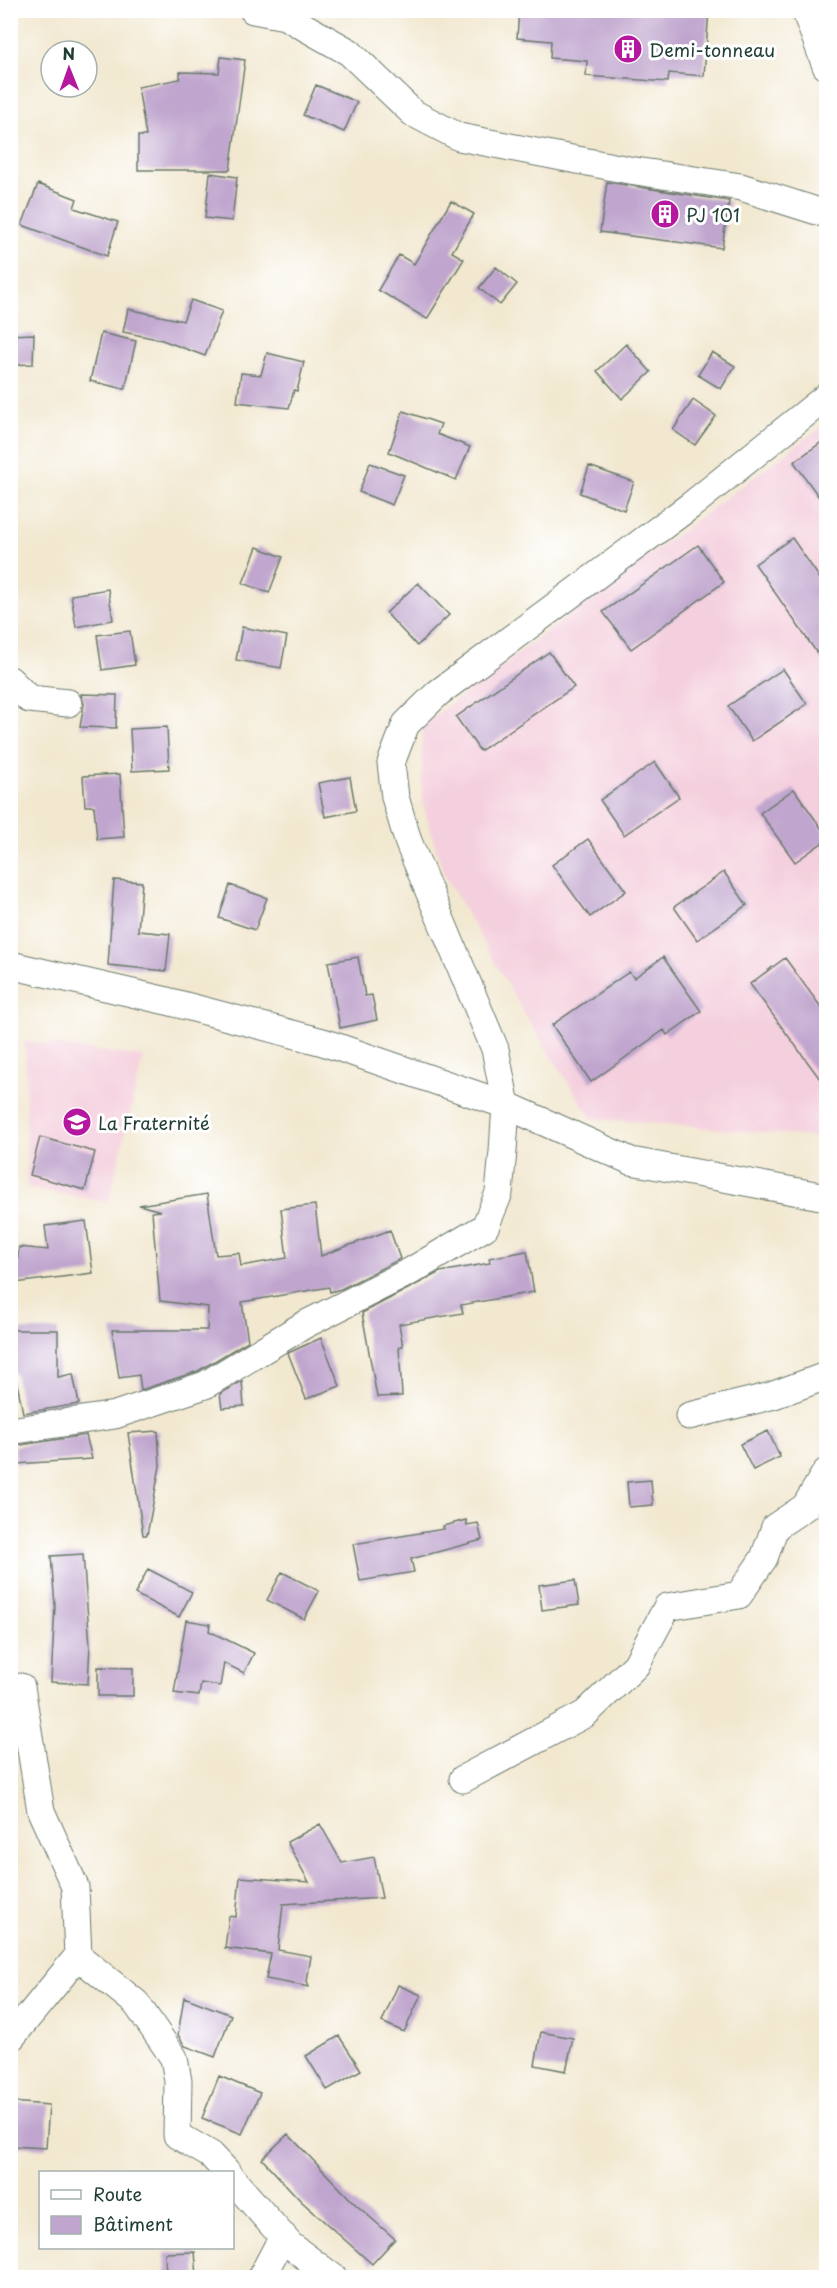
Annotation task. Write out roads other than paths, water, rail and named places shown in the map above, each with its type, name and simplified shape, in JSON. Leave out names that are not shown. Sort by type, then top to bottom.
[{"type":"street","points":[[253,10],[285,16],[350,52],[413,113],[459,137],[629,170],[741,187],[826,214]]},
{"type":"street","points":[[805,10],[826,66]]},
{"type":"street","points":[[10,1431],[115,1415],[205,1385],[304,1325],[411,1271],[485,1227],[499,1192],[506,1105],[495,1049],[408,841],[395,797],[391,764],[406,724],[438,693],[690,507],[826,397]]},
{"type":"street","points":[[10,680],[29,699],[68,702]]},
{"type":"street","points":[[10,966],[167,1001],[323,1042],[506,1105],[631,1161],[826,1197]]},
{"type":"street","points":[[689,1416],[771,1396],[826,1376]]},
{"type":"street","points":[[463,1779],[585,1714],[636,1665],[668,1607],[739,1595],[764,1558],[775,1527],[805,1507],[826,1472]]},
{"type":"street","points":[[10,2039],[78,1956],[75,1887],[40,1811],[21,1687]]},
{"type":"street","points":[[78,1956],[136,2003],[174,2058],[178,2081],[177,2135],[211,2154],[226,2171]]},
{"type":"street","points":[[234,2181],[290,2245],[334,2277]]},
{"type":"street","points":[[261,2277],[283,2236]]},
{"type":"place","name":"Demi-tonneau","points":[[628,49]]},
{"type":"place","name":"PJ 101","points":[[665,214]]},
{"type":"place","name":"La Fraternité","points":[[77,1122]]}]
